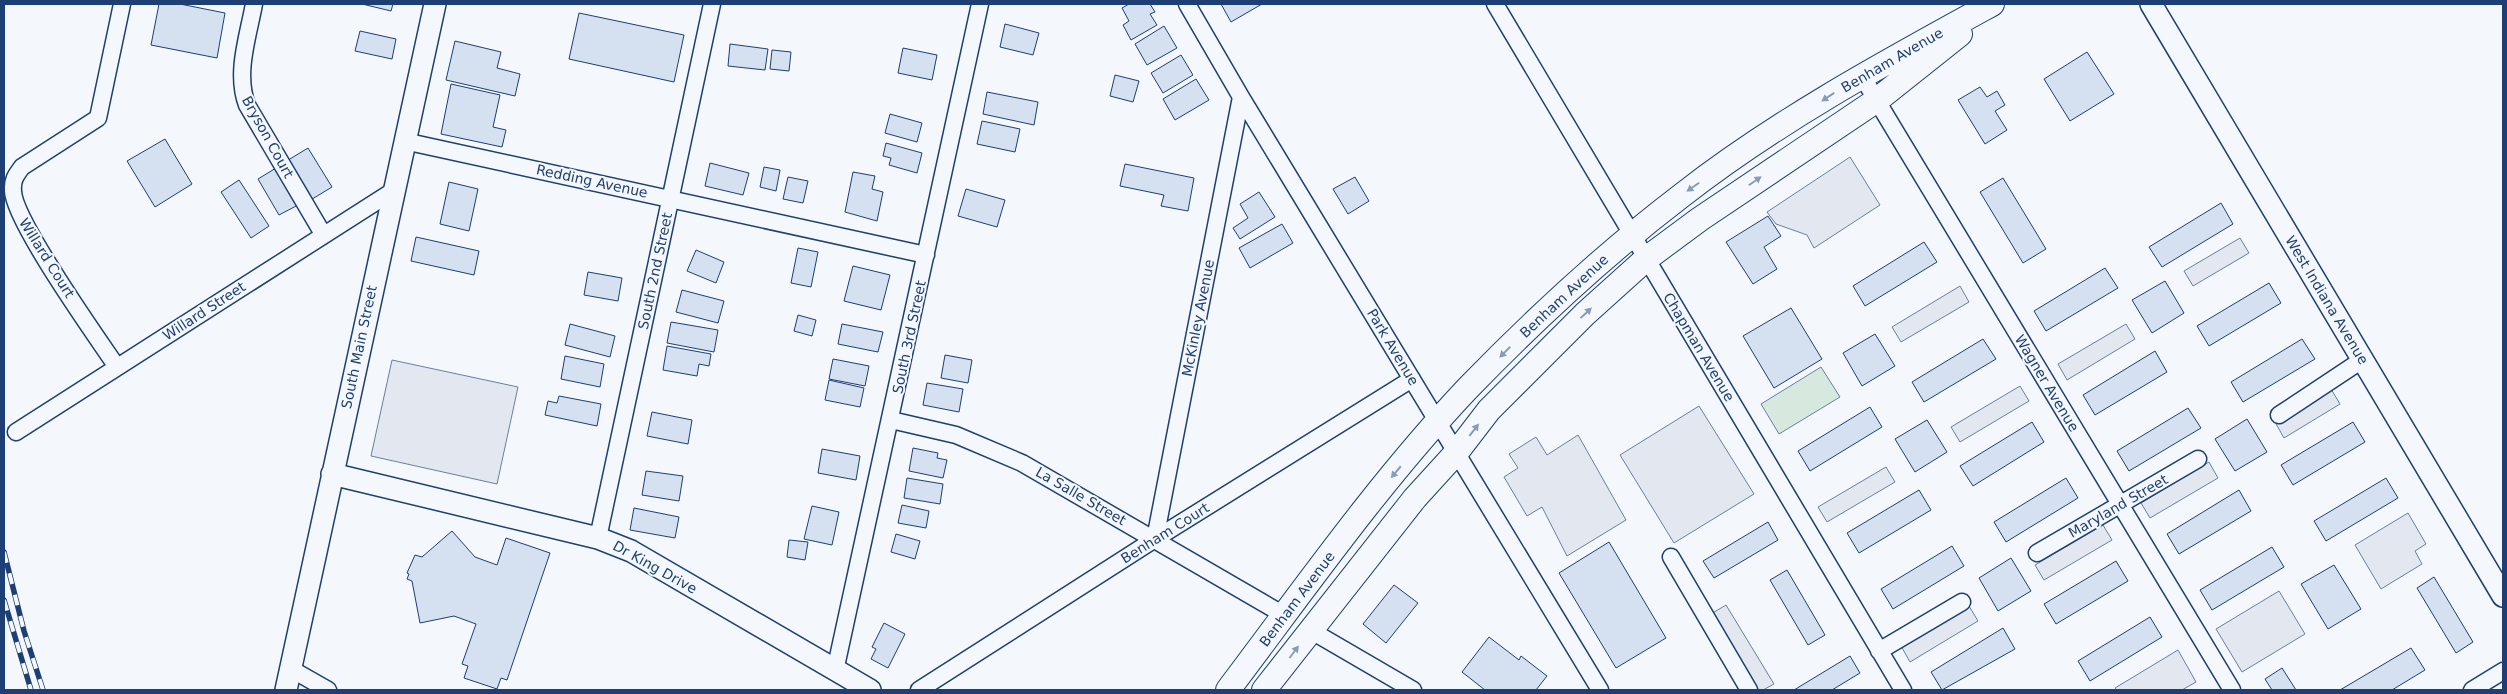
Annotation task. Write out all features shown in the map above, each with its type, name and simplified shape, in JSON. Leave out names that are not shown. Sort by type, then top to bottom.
[{"type":"main road","name":"Benham Avenue","points":[[1228,690],[1383,487],[1438,422],[1538,318],[1632,235],[1684,194],[1753,145],[1862,76],[1992,4]]},
{"type":"main road","name":"Benham Avenue","points":[[1264,690],[1415,498],[1456,453],[1489,410],[1539,359],[1646,259],[1746,188],[1877,100],[1998,4]]},
{"type":"street","name":"Willard Court","points":[[116,368],[35,241],[12,192],[14,177],[22,167],[98,118],[122,4]]},
{"type":"street","name":"Bryson Court","points":[[254,4],[241,72],[242,90],[247,105],[323,234]]},
{"type":"street","name":"South Main Street","points":[[286,690],[435,4]]},
{"type":"street","name":"South 2nd Street","points":[[598,538],[712,4]]},
{"type":"street","name":"South 3rd Street","points":[[836,670],[980,4]]},
{"type":"street","name":"Park Avenue","points":[[1187,4],[1241,97],[1600,690]]},
{"type":"street","name":"Chapman Avenue","points":[[1495,4],[1646,259],[1754,436],[1903,690]]},
{"type":"street","name":"West Indiana Avenue","points":[[2151,4],[2503,596]]},
{"type":"street","name":"Wagner Avenue","points":[[1862,76],[2232,690]]},
{"type":"street","name":"McKinley Avenue","points":[[1155,539],[1241,97]]},
{"type":"street","name":"Redding Avenue","points":[[404,141],[926,255]]},
{"type":"street","name":"Willard Street","points":[[16,432],[393,191]]},
{"type":"street","points":[[2278,415],[2362,360]]},
{"type":"street","name":"Benham Court","points":[[920,690],[1155,539],[1412,379]]},
{"type":"street","name":"La Salle Street","points":[[891,420],[956,435],[1022,463],[1284,615]]},
{"type":"street","name":"Maryland Street","points":[[2037,553],[2198,459]]},
{"type":"street","name":"Dr King Drive","points":[[332,474],[598,538],[631,551],[870,690]]},
{"type":"street","points":[[1671,558],[1749,690]]},
{"type":"street","points":[[1879,651],[1962,602]]},
{"type":"street","points":[[1310,630],[1413,690]]},
{"type":"street","points":[[291,669],[328,690]]},
{"type":"street","points":[[2472,690],[2503,671]]},
{"type":"shaded area","points":[[1850,157],[1880,205],[1814,248],[1807,235],[1776,224],[1767,212]]},
{"type":"shaded area","points":[[2240,238],[2249,253],[2193,286],[2184,271]]},
{"type":"shaded area","points":[[1960,286],[1969,302],[1901,342],[1892,327]]},
{"type":"shaded area","points":[[2126,324],[2135,339],[2067,380],[2058,364]]},
{"type":"shaded area","points":[[392,360],[518,387],[497,484],[371,456]]},
{"type":"shaded area","points":[[1821,367],[1840,397],[1779,434],[1761,404]]},
{"type":"shaded area","points":[[2020,386],[2029,401],[1960,442],[1951,427]]},
{"type":"shaded area","points":[[2331,389],[2340,404],[2284,438],[2275,422]]},
{"type":"shaded area","points":[[1699,406],[1754,494],[1674,543],[1620,455]]},
{"type":"shaded area","points":[[1578,435],[1626,520],[1567,556],[1542,507],[1527,516],[1504,477],[1518,468],[1509,454],[1536,437],[1547,455]]},
{"type":"shaded area","points":[[2209,462],[2218,478],[2150,518],[2141,503]]},
{"type":"shaded area","points":[[1886,467],[1895,482],[1827,522],[1818,507]]},
{"type":"shaded area","points":[[2408,513],[2426,544],[2415,551],[2422,564],[2381,589],[2355,545]]},
{"type":"shaded area","points":[[2103,525],[2112,540],[2044,580],[2035,565]]},
{"type":"shaded area","points":[[2279,591],[2305,634],[2242,672],[2216,629]]},
{"type":"shaded area","points":[[1726,605],[1774,684],[1763,690],[1758,690],[1711,614]]},
{"type":"shaded area","points":[[1969,606],[1978,621],[1910,662],[1901,646]]},
{"type":"shaded area","points":[[2178,650],[2196,682],[2182,690],[2117,690],[2115,688]]},
{"type":"building","points":[[159,4],[180,4],[225,13],[217,58],[151,45]]},
{"type":"building","points":[[362,4],[393,4],[391,11]]},
{"type":"building","points":[[1129,4],[1150,4],[1155,12],[1150,14],[1157,25],[1131,40],[1123,25],[1129,21],[1122,8]]},
{"type":"building","points":[[1221,4],[1262,4],[1231,22]]},
{"type":"building","points":[[579,13],[684,35],[674,82],[569,59]]},
{"type":"building","points":[[1005,24],[1039,33],[1033,55],[1000,47]]},
{"type":"building","points":[[1164,26],[1177,48],[1147,65],[1135,44]]},
{"type":"building","points":[[360,31],[396,39],[392,59],[355,51]]},
{"type":"building","points":[[455,41],[501,52],[497,68],[520,74],[515,96],[446,80]]},
{"type":"building","points":[[730,44],[768,49],[765,70],[728,66]]},
{"type":"building","points":[[903,48],[937,55],[932,80],[898,73]]},
{"type":"building","points":[[772,50],[791,52],[789,71],[770,69]]},
{"type":"building","points":[[2087,52],[2114,94],[2070,121],[2044,79]]},
{"type":"building","points":[[1181,55],[1193,75],[1163,93],[1151,73]]},
{"type":"building","points":[[1115,75],[1139,81],[1133,102],[1110,96]]},
{"type":"building","points":[[1196,79],[1209,100],[1175,120],[1163,99]]},
{"type":"building","points":[[451,84],[500,95],[493,127],[506,130],[502,147],[441,134]]},
{"type":"building","points":[[1980,87],[1987,97],[1997,91],[2005,105],[1995,111],[2007,130],[1985,144],[1958,100]]},
{"type":"building","points":[[987,92],[1038,102],[1034,125],[983,114]]},
{"type":"building","points":[[890,114],[922,123],[917,142],[885,133]]},
{"type":"building","points":[[982,121],[1020,129],[1015,152],[977,144]]},
{"type":"building","points":[[165,139],[192,184],[155,207],[127,161]]},
{"type":"building","points":[[886,143],[922,153],[917,173],[889,165],[891,158],[883,156]]},
{"type":"building","points":[[308,148],[332,187],[309,201],[285,162]]},
{"type":"building","points":[[710,163],[749,173],[743,195],[705,186]]},
{"type":"building","points":[[1125,164],[1194,178],[1188,211],[1161,206],[1164,195],[1120,186]]},
{"type":"building","points":[[764,167],[780,170],[776,191],[760,187]]},
{"type":"building","points":[[276,168],[298,205],[279,215],[258,179]]},
{"type":"building","points":[[853,172],[875,176],[872,189],[883,192],[877,221],[845,212]]},
{"type":"building","points":[[788,177],[808,181],[803,203],[783,199]]},
{"type":"building","points":[[1355,177],[1369,201],[1348,214],[1333,189]]},
{"type":"building","points":[[2003,178],[2046,249],[2023,263],[1980,192]]},
{"type":"building","points":[[239,180],[269,226],[251,238],[221,192]]},
{"type":"building","points":[[449,182],[478,189],[469,231],[440,224]]},
{"type":"building","points":[[966,189],[1005,200],[997,227],[958,216]]},
{"type":"building","points":[[1259,192],[1275,217],[1240,239],[1233,228],[1248,218],[1240,204]]},
{"type":"building","points":[[2221,203],[2233,224],[2162,267],[2149,247]]},
{"type":"building","points":[[1768,216],[1781,236],[1764,247],[1777,269],[1753,284],[1726,242]]},
{"type":"building","points":[[1282,224],[1293,243],[1250,268],[1239,248]]},
{"type":"building","points":[[416,237],[479,251],[474,275],[411,261]]},
{"type":"building","points":[[1924,242],[1937,262],[1865,306],[1853,286]]},
{"type":"building","points":[[798,248],[818,252],[811,287],[791,283]]},
{"type":"building","points":[[696,250],[724,262],[716,283],[687,271]]},
{"type":"building","points":[[853,266],[890,275],[881,310],[844,301]]},
{"type":"building","points":[[2105,268],[2118,288],[2046,331],[2034,311]]},
{"type":"building","points":[[588,272],[622,278],[618,301],[584,295]]},
{"type":"building","points":[[2165,281],[2184,313],[2152,333],[2132,300]]},
{"type":"building","points":[[2269,283],[2281,303],[2209,346],[2197,326]]},
{"type":"building","points":[[682,290],[724,301],[718,323],[676,312]]},
{"type":"building","points":[[1791,308],[1822,359],[1774,388],[1743,336]]},
{"type":"building","points":[[798,315],[816,320],[812,336],[794,331]]},
{"type":"building","points":[[671,322],[718,330],[714,352],[667,343]]},
{"type":"building","points":[[570,324],[615,336],[610,357],[565,345]]},
{"type":"building","points":[[842,324],[883,332],[878,352],[838,344]]},
{"type":"building","points":[[1875,334],[1895,366],[1862,386],[1843,353]]},
{"type":"building","points":[[1983,339],[1996,359],[1924,402],[1912,382]]},
{"type":"building","points":[[2302,339],[2315,359],[2243,402],[2231,382]]},
{"type":"building","points":[[667,346],[711,354],[709,366],[699,364],[697,376],[663,370]]},
{"type":"building","points":[[2155,351],[2167,372],[2095,415],[2083,395]]},
{"type":"building","points":[[945,355],[972,360],[968,383],[941,378]]},
{"type":"building","points":[[565,356],[604,364],[600,387],[561,379]]},
{"type":"building","points":[[833,359],[869,366],[865,386],[829,379]]},
{"type":"building","points":[[829,380],[864,388],[860,407],[825,400]]},
{"type":"building","points":[[927,383],[963,389],[959,412],[923,405]]},
{"type":"building","points":[[559,396],[601,404],[597,426],[545,415],[548,401],[557,403]]},
{"type":"building","points":[[1870,407],[1882,427],[1810,471],[1798,451]]},
{"type":"building","points":[[2188,408],[2201,428],[2129,471],[2117,451]]},
{"type":"building","points":[[652,412],[692,420],[688,444],[647,436]]},
{"type":"building","points":[[2247,419],[2267,452],[2235,471],[2215,439]]},
{"type":"building","points":[[1927,420],[1947,452],[1915,472],[1895,439]]},
{"type":"building","points":[[2032,422],[2044,442],[1973,486],[1960,466]]},
{"type":"building","points":[[2353,422],[2365,442],[2293,485],[2281,465]]},
{"type":"building","points":[[913,448],[938,453],[937,458],[947,460],[943,478],[909,471]]},
{"type":"building","points":[[822,449],[860,456],[856,480],[818,473]]},
{"type":"building","points":[[646,471],[683,476],[679,501],[642,495]]},
{"type":"building","points":[[907,478],[943,484],[940,504],[904,498]]},
{"type":"building","points":[[2066,478],[2078,498],[2006,542],[1994,522]]},
{"type":"building","points":[[2386,478],[2398,498],[2326,541],[2314,521]]},
{"type":"building","points":[[1919,490],[1931,510],[1859,553],[1847,533]]},
{"type":"building","points":[[2239,490],[2251,511],[2179,554],[2167,534]]},
{"type":"building","points":[[902,505],[929,511],[926,528],[898,523]]},
{"type":"building","points":[[812,506],[839,512],[832,545],[804,539]]},
{"type":"building","points":[[634,508],[679,517],[675,538],[630,530]]},
{"type":"building","points":[[1768,522],[1778,540],[1714,578],[1703,561]]},
{"type":"building","points":[[452,531],[475,557],[497,565],[506,538],[550,553],[507,680],[501,678],[497,689],[464,678],[468,666],[462,664],[476,624],[454,616],[420,623],[412,581],[407,579],[409,574],[407,573],[415,555],[422,557]]},
{"type":"building","points":[[896,534],[920,541],[915,559],[891,552]]},
{"type":"building","points":[[789,540],[808,542],[805,560],[787,557]]},
{"type":"building","points":[[1609,542],[1666,638],[1616,668],[1559,573]]},
{"type":"building","points":[[1952,546],[1964,566],[1893,609],[1881,589]]},
{"type":"building","points":[[2272,547],[2284,567],[2212,610],[2200,590]]},
{"type":"building","points":[[2011,558],[2031,591],[1998,611],[1979,578]]},
{"type":"building","points":[[2116,561],[2128,581],[2056,624],[2044,604]]},
{"type":"building","points":[[2334,565],[2361,609],[2328,629],[2301,584]]},
{"type":"building","points":[[1787,570],[1825,635],[1808,645],[1770,580]]},
{"type":"building","points":[[2434,577],[2473,642],[2456,653],[2417,588]]},
{"type":"building","points":[[1394,585],[1418,603],[1386,643],[1363,624]]},
{"type":"building","points":[[2150,617],[2162,637],[2090,681],[2078,661]]},
{"type":"building","points":[[884,623],[905,634],[888,668],[871,659],[876,649],[872,647]]},
{"type":"building","points":[[2003,628],[2015,649],[1942,690],[1931,672]]},
{"type":"building","points":[[1489,637],[1519,660],[1521,656],[1547,676],[1536,690],[1485,690],[1462,672]]},
{"type":"building","points":[[2411,648],[2425,670],[2392,690],[2340,690]]},
{"type":"building","points":[[1850,656],[1860,673],[1832,690],[1794,690]]},
{"type":"building","points":[[2282,668],[2296,690],[2272,690],[2265,679]]},
{"type":"railway","points":[[4,552],[24,631],[43,690]]},
{"type":"railway","points":[[4,600],[31,690]]}]
